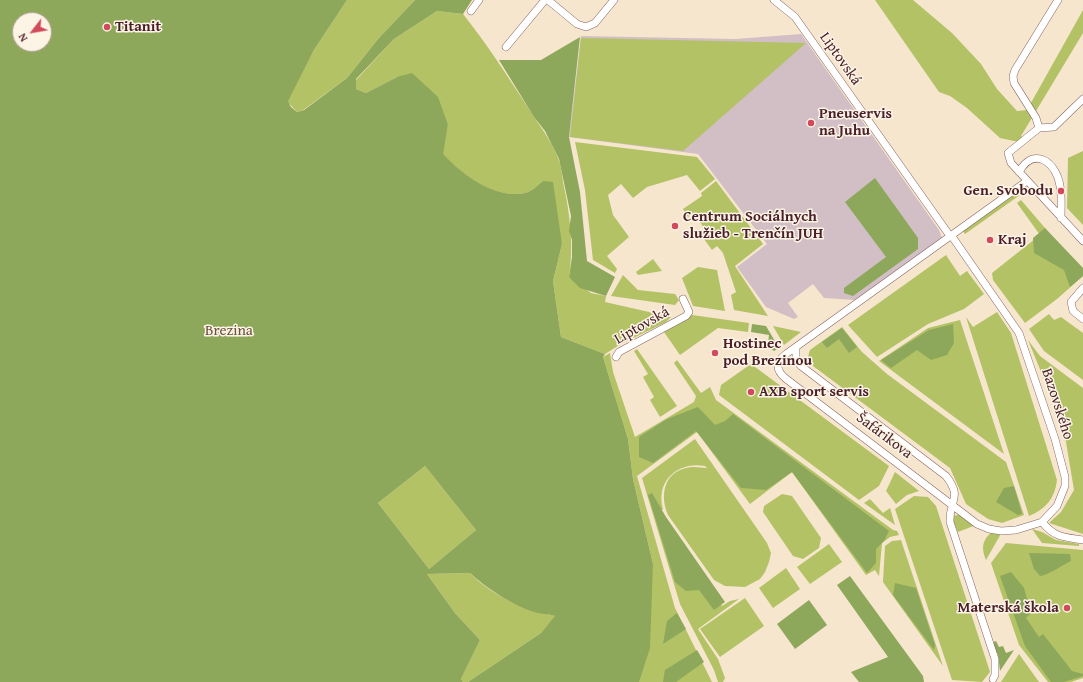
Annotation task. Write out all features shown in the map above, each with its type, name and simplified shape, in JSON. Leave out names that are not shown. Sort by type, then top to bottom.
[{"type":"street","points":[[471,11],[479,0]]},
{"type":"street","points":[[506,46],[546,0],[577,24],[586,28],[595,23],[614,0]]},
{"type":"street","name":"Liptovská","points":[[774,0],[795,17],[950,236]]},
{"type":"street","points":[[1039,128],[1036,118],[1014,83],[1013,76],[1015,70],[1058,0]]},
{"type":"street","points":[[1083,99],[1054,127],[1039,128],[1008,153],[1011,163],[1083,241]]},
{"type":"street","points":[[1019,172],[1024,164],[1033,158],[1045,161],[1053,169],[1060,185],[1061,218]]},
{"type":"street","points":[[796,347],[1028,181]]},
{"type":"street","name":"Bazovského","points":[[950,236],[1019,333],[1036,378],[1064,470],[1065,486],[1051,515],[1042,522]]},
{"type":"street","points":[[1083,288],[1071,302],[1073,311],[1083,319]]},
{"type":"street","name":"Liptovská","points":[[616,357],[619,352],[686,316],[689,312],[684,299]]},
{"type":"street","name":"Šafárikova","points":[[796,347],[779,359],[778,368],[785,378],[953,505]]},
{"type":"street","name":"Šafárikova","points":[[796,347],[796,361],[801,366],[946,476],[954,487],[955,497],[950,512],[950,522],[994,659],[995,675],[993,679]]},
{"type":"street","points":[[953,505],[977,524],[989,529],[1016,530],[1042,522],[1049,531],[1057,536],[1083,540]]},
{"type":"shaded area","points":[[801,34],[939,230],[942,238],[855,300],[824,298],[813,284],[788,303],[798,317],[794,319],[766,307],[737,267],[767,244],[698,154],[569,137],[581,36],[736,39]]},
{"type":"green space","name":"Brezina","points":[[0,0],[347,0],[314,50],[288,101],[291,107],[297,112],[304,110],[347,78],[378,39],[415,0],[472,0],[463,14],[437,11],[394,39],[356,79],[356,89],[366,93],[397,77],[412,73],[438,97],[448,125],[443,154],[460,170],[480,184],[491,189],[513,194],[525,193],[543,181],[553,182],[562,244],[553,281],[561,337],[605,354],[603,357],[628,439],[633,479],[653,564],[650,648],[639,682],[468,682],[541,633],[555,616],[534,612],[508,601],[491,590],[470,573],[427,574],[455,613],[480,640],[461,679],[463,682],[0,682]],"holes":[[[425,466],[476,530],[429,569],[378,503]]]},
{"type":"green space","points":[[347,0],[415,0],[378,39],[347,78],[303,110],[297,112],[287,101],[314,50]]},
{"type":"green space","points":[[875,0],[913,0],[952,33],[981,64],[997,89],[1017,111],[1027,110],[1083,10],[1083,33],[1021,136],[1024,139],[1023,143],[1000,138],[967,108],[950,96],[939,92]]},
{"type":"green space","points":[[437,11],[463,14],[505,73],[545,133],[555,151],[561,167],[568,206],[571,241],[569,277],[591,293],[606,296],[605,302],[671,317],[666,322],[621,344],[605,354],[561,337],[553,281],[562,244],[543,181],[525,193],[513,194],[490,189],[479,184],[459,170],[442,154],[448,125],[397,77],[366,93],[356,89],[356,80],[394,39]]},
{"type":"green space","points":[[580,37],[569,137],[580,192],[587,261],[615,277],[606,296],[580,288],[569,277],[572,257],[572,240],[569,231],[571,216],[559,159],[545,131],[534,117],[499,60],[541,60]]},
{"type":"green space","points":[[581,38],[806,43],[683,151],[570,137]]},
{"type":"green space","points":[[575,142],[697,157],[715,179],[700,191],[687,175],[647,187],[633,198],[621,184],[608,195],[613,215],[629,237],[607,256],[617,269],[615,273],[593,260],[585,190]]},
{"type":"green space","points":[[1083,151],[1083,225],[1067,208],[1068,158]]},
{"type":"green space","points":[[875,178],[918,238],[918,249],[853,296],[844,293],[844,288],[886,257],[845,202]]},
{"type":"green space","points":[[716,181],[763,244],[735,266],[768,316],[734,310],[731,295],[736,292],[723,253],[717,246],[712,250],[701,235],[706,231],[694,213],[688,217],[683,209],[702,196],[701,193]]},
{"type":"green space","points":[[1016,193],[1020,195],[965,234],[962,230]]},
{"type":"green space","points":[[1021,200],[1057,242],[1083,276],[1057,299],[1025,323],[993,280],[992,273],[1040,235],[1017,203]]},
{"type":"green space","points":[[1045,228],[1083,268],[1083,276],[1070,287],[1064,270],[1034,253],[1033,238]]},
{"type":"green space","points":[[946,255],[960,276],[967,271],[984,294],[964,309],[928,324],[877,357],[848,325]]},
{"type":"green space","points":[[653,259],[662,271],[638,275],[636,272]]},
{"type":"green space","points":[[698,267],[717,270],[725,311],[693,306],[682,278]]},
{"type":"green space","points":[[623,275],[638,290],[675,294],[679,300],[675,305],[611,296]]},
{"type":"green space","points":[[997,312],[1011,333],[1057,480],[1054,492],[1049,502],[1040,510],[1029,516],[966,317],[973,327]]},
{"type":"green space","points":[[1049,314],[1054,320],[1061,317],[1083,333],[1083,380],[1044,351],[1029,329]]},
{"type":"green space","points":[[692,315],[749,323],[748,332],[718,328],[680,355],[664,332]]},
{"type":"green space","points":[[960,320],[1004,454],[879,361],[928,328]]},
{"type":"green space","points":[[752,324],[766,326],[779,348],[774,351],[770,348],[768,343],[769,335],[751,332]]},
{"type":"green space","points":[[953,324],[954,343],[947,355],[931,360],[917,350],[891,368],[881,360],[929,330]]},
{"type":"green space","points":[[773,326],[801,332],[784,345]]},
{"type":"green space","points":[[842,327],[862,352],[887,374],[1006,462],[1024,515],[1002,523],[988,519],[966,504],[950,468],[813,366],[809,359],[810,350]]},
{"type":"green space","points":[[842,328],[857,347],[849,353],[839,339],[827,348],[822,342]]},
{"type":"green space","points":[[1028,340],[1040,356],[1083,388],[1083,534],[1049,523],[1061,512],[1074,490],[1066,442],[1055,406]]},
{"type":"green space","points":[[637,349],[677,406],[660,417],[650,400],[654,397],[643,377],[648,374],[634,351]]},
{"type":"green space","points":[[610,353],[613,372],[635,437],[694,402],[696,396],[674,363],[677,360],[701,393],[710,387],[716,400],[893,530],[897,531],[899,535],[890,537],[882,543],[879,576],[875,570],[866,575],[792,472],[750,504],[697,432],[637,476],[675,608],[712,682],[638,682],[653,564],[633,479],[628,439],[603,357]]},
{"type":"green space","points":[[751,364],[889,466],[879,486],[859,500],[719,395],[721,385]]},
{"type":"green space","points":[[698,407],[715,425],[725,421],[733,414],[889,531],[884,541],[876,549],[876,563],[867,573],[792,472],[766,490],[741,488],[696,431],[653,463],[639,457],[639,437],[667,419]]},
{"type":"green space","points":[[695,439],[767,543],[771,553],[765,572],[760,579],[745,587],[725,586],[714,580],[668,515],[664,501],[665,487],[672,475],[689,467],[707,468],[705,466],[695,465],[678,470],[671,475],[666,482],[662,490],[661,499],[663,509],[659,513],[722,606],[730,601],[739,599],[698,629],[718,659],[725,678],[723,682],[718,682],[714,670],[680,604],[642,478]]},
{"type":"green space","points":[[425,466],[476,530],[429,569],[378,503]]},
{"type":"green space","points":[[895,472],[919,491],[907,495],[896,504],[886,491]]},
{"type":"green space","points":[[1014,486],[1022,514],[1018,515],[996,502],[1004,488]]},
{"type":"green space","points":[[652,493],[666,517],[725,602],[714,610],[699,590],[686,591],[675,582],[648,495]]},
{"type":"green space","points":[[782,494],[792,496],[821,538],[819,548],[803,559],[793,556],[763,512],[764,506]]},
{"type":"green space","points":[[914,496],[928,497],[936,506],[990,672],[982,682],[952,680],[895,509]]},
{"type":"green space","points":[[870,499],[883,513],[890,508],[895,525],[864,503]]},
{"type":"green space","points":[[961,514],[976,525],[958,532],[953,521],[954,516]]},
{"type":"green space","points":[[1032,529],[1042,532],[1056,540],[1079,544],[1079,546],[1042,543]]},
{"type":"green space","points":[[992,532],[1002,532],[986,560],[983,552],[983,544]]},
{"type":"green space","points":[[901,540],[943,666],[883,582],[885,546],[892,541]]},
{"type":"green space","points":[[1006,543],[1083,550],[1083,678],[1071,682],[1048,682],[1019,645],[991,563]]},
{"type":"green space","points":[[829,544],[842,562],[810,584],[797,567]]},
{"type":"green space","points":[[1029,553],[1070,554],[1071,561],[1040,576],[1034,569]]},
{"type":"green space","points":[[786,568],[800,589],[773,608],[759,588]]},
{"type":"green space","points":[[1011,572],[1024,588],[1031,613],[1026,618],[1039,637],[1043,634],[1072,671],[1083,674],[1083,676],[1064,682],[1051,682],[1025,646],[1000,576]]},
{"type":"green space","points":[[470,573],[488,589],[510,601],[533,610],[556,616],[541,633],[468,682],[463,682],[461,679],[480,640],[455,613],[427,574]]},
{"type":"green space","points":[[850,576],[923,676],[924,682],[859,682],[851,672],[888,657],[837,585]]},
{"type":"green space","points":[[895,583],[916,588],[935,645],[934,650],[893,595]]},
{"type":"green space","points":[[745,598],[764,626],[720,657],[700,629]]},
{"type":"green space","points":[[809,600],[827,625],[795,649],[777,624]]},
{"type":"green space","points":[[677,613],[686,629],[663,644],[667,621]]},
{"type":"green space","points":[[996,641],[999,647],[1003,646],[1006,653],[1014,650],[1000,671],[998,654],[995,652],[991,643]]},
{"type":"green space","points":[[697,650],[704,662],[676,682],[663,682],[665,670]]},
{"type":"green space","points":[[1019,654],[1039,682],[1001,682]]},
{"type":"place","name":"Titanit","points":[[107,27]]},
{"type":"place","name":"Pneuservis na Juhu","points":[[811,123]]},
{"type":"place","name":"Gen. Svobodu","points":[[1061,191]]},
{"type":"place","name":"Centrum Sociálnych služieb - Trenčín JUH","points":[[675,226]]},
{"type":"place","name":"Kraj","points":[[990,240]]},
{"type":"place","name":"Hostinec pod Brezinou","points":[[715,353]]},
{"type":"place","name":"AXB sport servis","points":[[751,392]]},
{"type":"place","name":"Materská škola","points":[[1067,608]]}]
